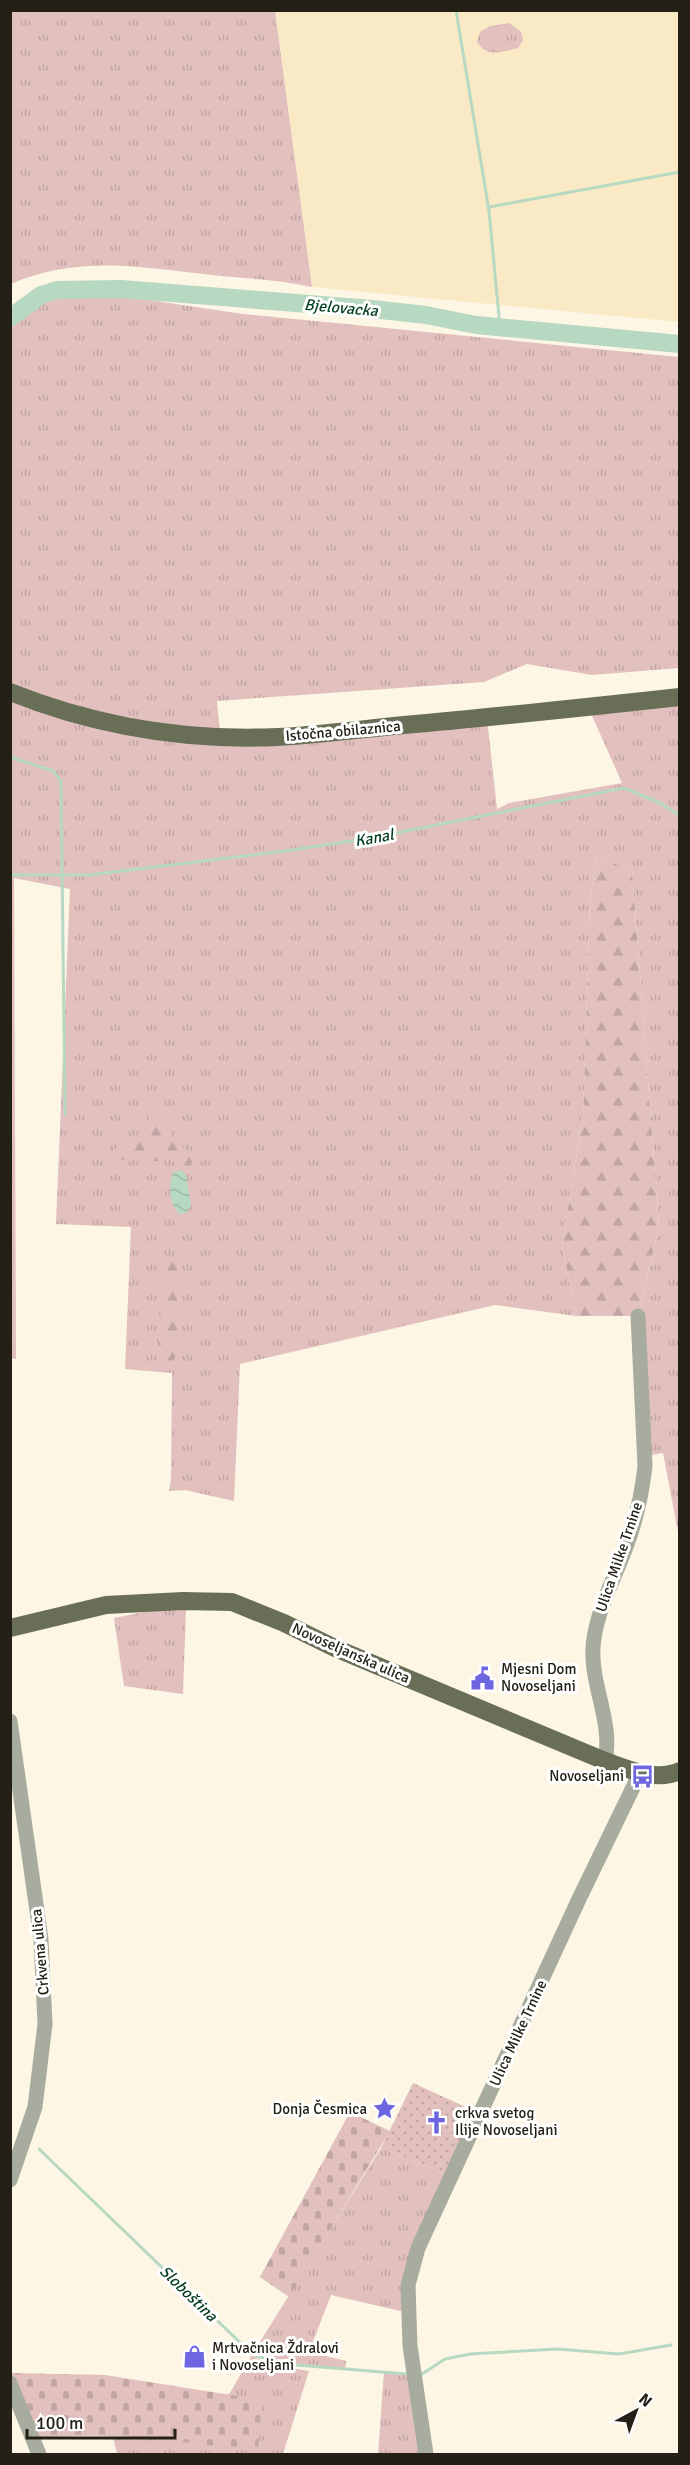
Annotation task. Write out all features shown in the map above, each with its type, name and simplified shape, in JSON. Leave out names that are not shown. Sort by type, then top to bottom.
[{"type":"main road","name":"Istočna obilaznica","points":[[10,692],[43,705],[100,722],[162,732],[220,737],[277,737],[487,718],[680,697]]},
{"type":"main road","name":"Novoseljanska ulica","points":[[10,1628],[106,1605],[183,1601],[232,1602],[284,1623],[335,1648],[605,1761],[651,1775],[673,1774],[680,1771]]},
{"type":"street","name":"Ulica Milke Trnine","points":[[605,1761],[608,1746],[597,1692],[593,1640],[600,1611],[627,1544],[642,1490],[645,1466],[638,1316]]},
{"type":"street","name":"Crkvena ulica","points":[[10,1721],[42,1940],[45,2024],[35,2107],[10,2180]]},
{"type":"street","name":"Ulica Milke Trnine","points":[[426,2454],[414,2374],[408,2285],[418,2248],[639,1773]]},
{"type":"street","points":[[10,2383],[39,2454]]},
{"type":"shaded area","points":[[275,11],[679,11],[679,322],[312,287]]},
{"type":"green space","points":[[11,10],[275,11],[312,287],[159,269],[110,266],[61,269],[11,284]]},
{"type":"green space","points":[[509,23],[521,32],[523,40],[518,48],[490,52],[477,42],[480,32],[490,26]]},
{"type":"green space","points":[[75,289],[243,314],[679,357],[679,668],[592,675],[527,664],[484,682],[217,701],[220,734],[487,718],[497,809],[509,803],[622,783],[588,707],[679,697],[679,1537],[663,1453],[645,1456],[638,1316],[659,1226],[632,869],[596,858],[590,903],[583,1117],[562,1244],[576,1316],[495,1305],[240,1364],[234,1501],[185,1490],[169,1491],[172,1373],[125,1369],[131,1227],[56,1224],[70,889],[14,878],[16,1359],[11,1358],[11,318],[40,297],[57,291]]},
{"type":"green space","points":[[596,858],[632,869],[659,1226],[638,1316],[576,1316],[562,1244],[583,1117],[590,903]]},
{"type":"green space","points":[[147,1106],[164,1116],[172,1136],[193,1157],[190,1172],[171,1160],[111,1159],[119,1141],[132,1141],[141,1133],[152,1141]]},
{"type":"green space","points":[[182,1249],[180,1351],[173,1361],[165,1365],[157,1341],[163,1268]]},
{"type":"green space","points":[[169,1607],[186,1608],[183,1694],[124,1686],[114,1618]]},
{"type":"green space","points":[[413,2083],[481,2114],[452,2176],[381,2148]]},
{"type":"green space","points":[[350,2112],[390,2131],[289,2297],[260,2277]]},
{"type":"green space","points":[[381,2148],[452,2176],[418,2248],[409,2313],[331,2295],[309,2352],[346,2361],[345,2368],[286,2363],[253,2353]]},
{"type":"green space","points":[[251,2356],[279,2366],[309,2371],[283,2454],[117,2454],[113,2437],[152,2437],[230,2393]]},
{"type":"green space","points":[[384,2372],[413,2374],[424,2454],[378,2454]]},
{"type":"green space","points":[[11,2373],[105,2375],[262,2400],[258,2452],[118,2436],[33,2439],[11,2383]]},
{"type":"water","points":[[181,1170],[186,1175],[191,1207],[186,1213],[179,1214],[171,1199],[170,1182],[173,1172]]},
{"type":"waterway","points":[[456,10],[489,211],[500,327]]},
{"type":"waterway","points":[[489,207],[680,172]]},
{"type":"waterway","name":"Bjelovacka","points":[[10,318],[41,295],[57,290],[121,289],[372,309],[426,315],[476,325],[680,344]]},
{"type":"waterway","name":"Kanal","points":[[10,757],[53,771],[61,781],[65,1114]]},
{"type":"waterway","name":"Kanal","points":[[10,875],[89,875],[285,851],[370,838],[624,788],[660,803],[680,816]]},
{"type":"waterway","name":"Sloboština","points":[[39,2149],[253,2355],[284,2364],[406,2374]]},
{"type":"waterway","name":"Sloboština","points":[[422,2374],[445,2359],[470,2354],[557,2349],[619,2354],[671,2345]]},
{"type":"place","name":"Mjesni Dom Novoseljani","points":[[483,1678]]},
{"type":"place","name":"Novoseljani","points":[[642,1776]]},
{"type":"place","name":"Donja Česmica","points":[[385,2109]]},
{"type":"place","name":"crkva svetog Ilije Novoseljani","points":[[437,2122]]},
{"type":"place","name":"Mrtvačnica Ždralovi i Novoseljani","points":[[194,2357]]}]
